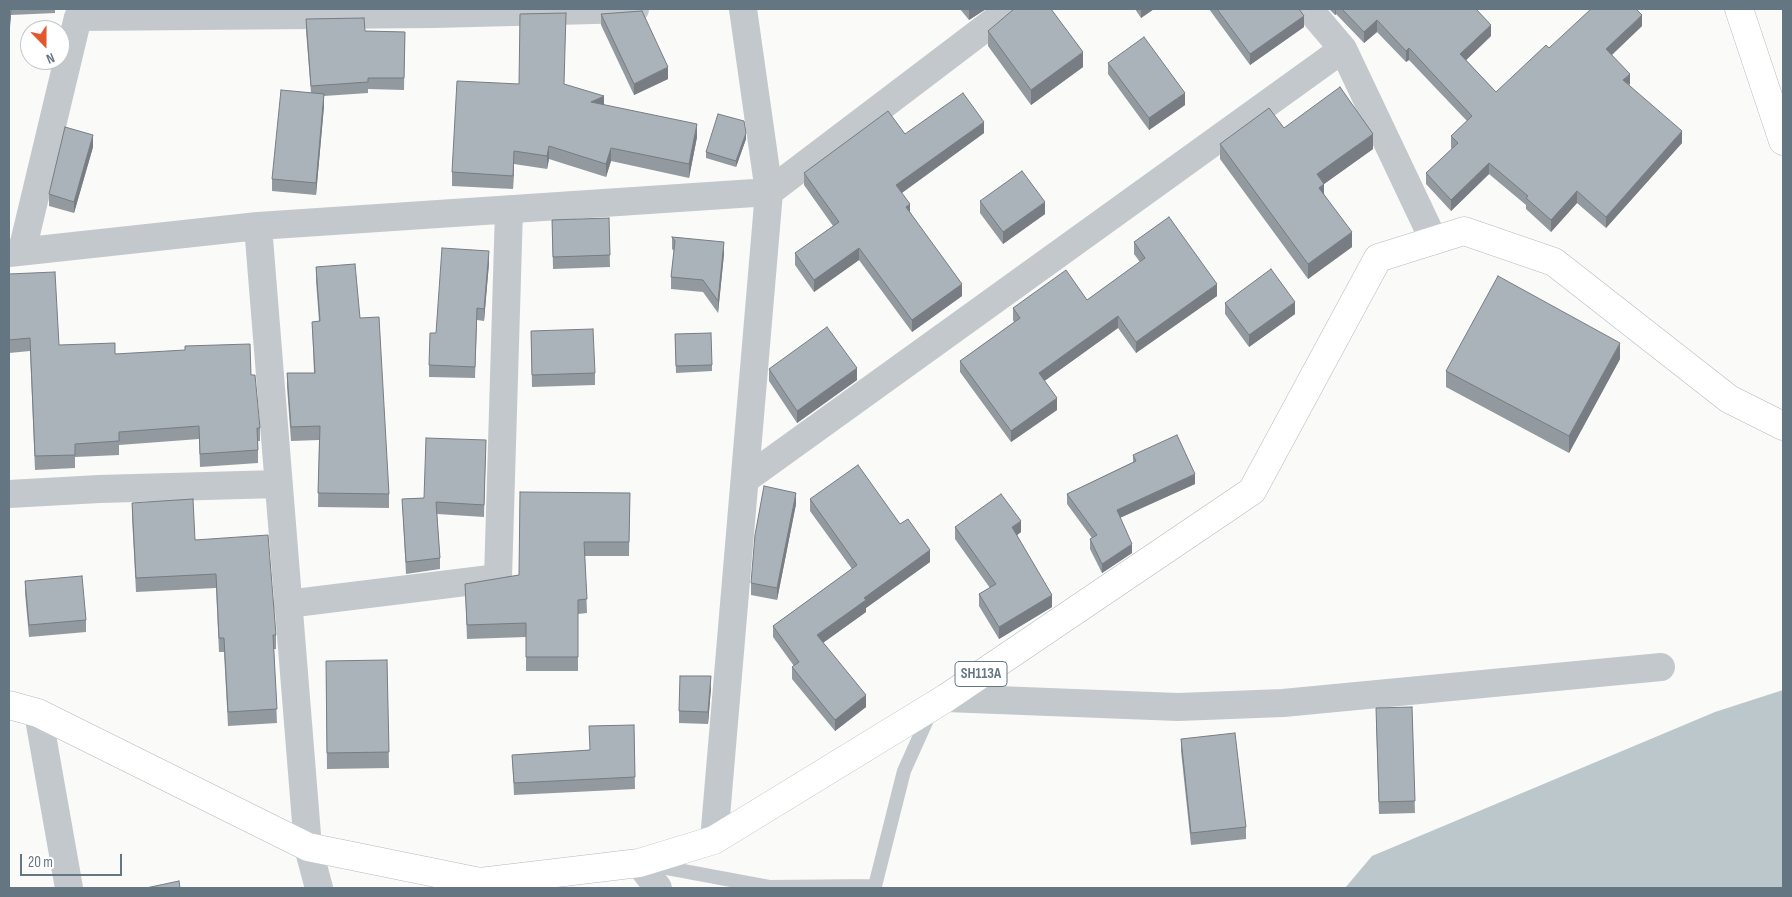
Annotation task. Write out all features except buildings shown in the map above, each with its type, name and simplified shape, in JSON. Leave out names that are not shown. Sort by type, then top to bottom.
[{"type":"main road","points":[[1739,9],[1783,141]]},
{"type":"main road","name":"SH113A","points":[[9,705],[38,713],[308,847],[480,882],[639,863],[714,840],[940,702],[1252,492],[1378,258],[1464,231],[1554,262],[1730,399],[1783,426]]},
{"type":"street","points":[[635,9],[78,17],[15,252],[258,226],[768,192],[1010,9]]},
{"type":"street","points":[[714,840],[746,479],[768,192],[743,9]]},
{"type":"street","points":[[1309,9],[1343,49],[1434,241]]},
{"type":"street","points":[[746,479],[1343,49]]},
{"type":"street","points":[[287,604],[498,578],[508,210]]},
{"type":"street","points":[[258,226],[308,847],[319,888]]},
{"type":"street","points":[[9,494],[99,488],[278,484]]},
{"type":"street","points":[[940,702],[1178,707],[1283,703],[1661,667]]},
{"type":"street","points":[[38,713],[70,888]]},
{"type":"street","points":[[639,863],[658,888]]},
{"type":"lane","points":[[639,863],[770,887],[875,886],[904,771],[940,702]]},
{"type":"shaded area","points":[[1783,690],[1783,888],[1345,888],[1372,856],[1715,712]]}]
